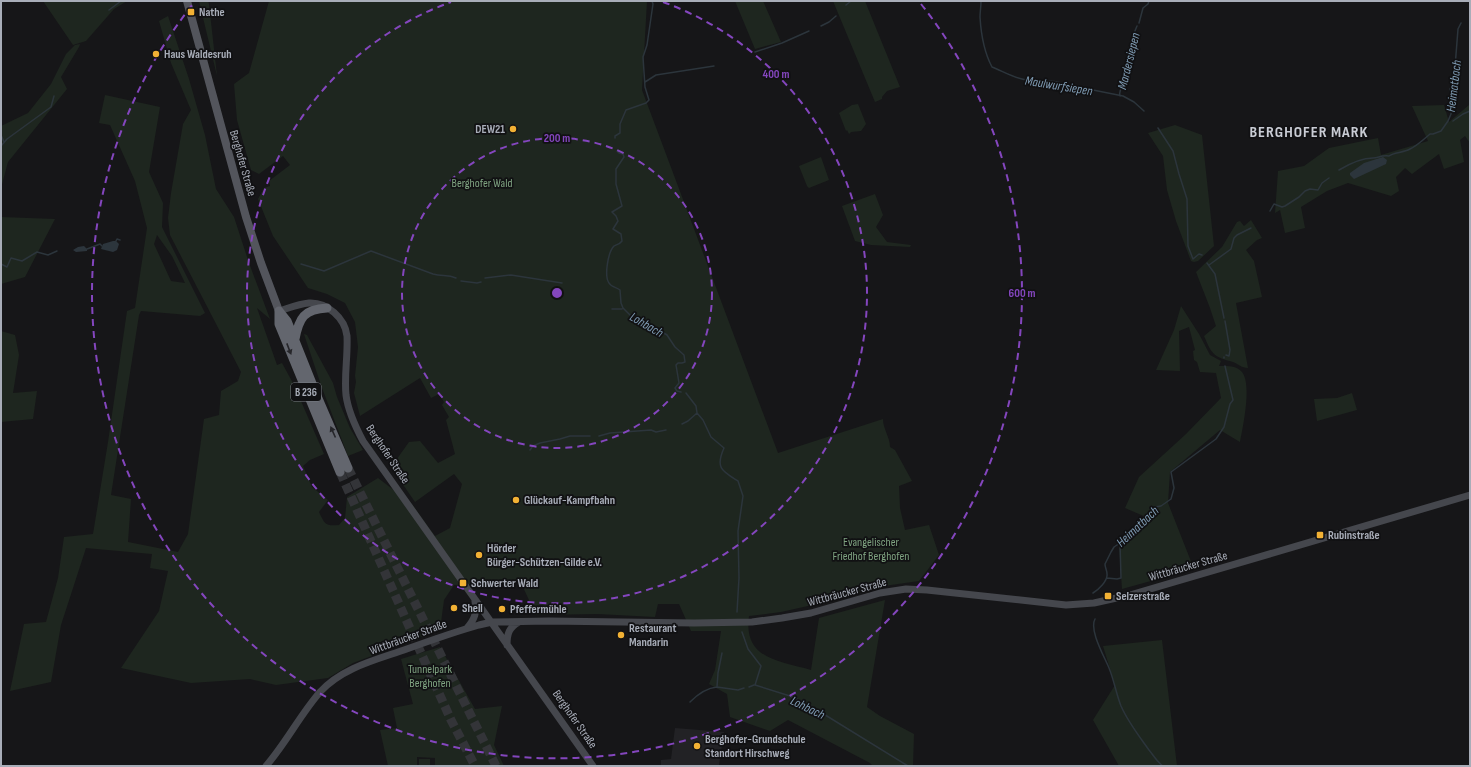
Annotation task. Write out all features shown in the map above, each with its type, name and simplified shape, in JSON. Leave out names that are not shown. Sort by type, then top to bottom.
[{"type":"highway","points":[[295,339],[299,322],[304,316],[317,308],[327,308]]},
{"type":"highway","name":"B 236","points":[[279,311],[287,321],[295,339],[317,396],[348,468]]},
{"type":"highway","name":"B 236","points":[[279,311],[279,324],[340,472]]},
{"type":"main road","name":"Berghofer Straße","points":[[188,2],[244,210],[261,263],[279,311],[310,303],[317,304],[327,308],[337,315],[344,325],[346,331],[346,397],[358,432],[373,456],[593,766]]},
{"type":"main road","name":"Wittbräucker Straße","points":[[266,766],[321,692],[342,675],[354,668],[381,658],[467,628],[492,622],[724,623],[762,621],[800,615],[880,593],[906,589],[927,590],[1054,605],[1094,603],[1470,496]]},
{"type":"main road","points":[[467,628],[475,618],[476,611],[474,598]]},
{"type":"main road","points":[[507,645],[508,632],[514,625],[521,622]]},
{"type":"shaded area","points":[[1383,157],[1387,160],[1386,164],[1354,179],[1350,175],[1350,173],[1364,163]]},
{"type":"shaded area","points":[[116,241],[119,244],[117,250],[113,252],[101,249],[103,244]]},
{"type":"shaded area","points":[[84,246],[87,251],[76,252],[73,250],[78,247]]},
{"type":"shaded area","name":"Berghofer-Grundschule Standort Hirschweg","points":[[675,728],[724,732],[719,765],[661,766],[661,760],[671,759]]},
{"type":"green space","points":[[43,1],[127,1],[114,9],[86,41],[73,45]]},
{"type":"green space","points":[[199,1],[208,1],[209,4],[217,76]]},
{"type":"green space","name":"Berghofer Wald","points":[[269,1],[647,1],[642,90],[778,453],[883,419],[890,447],[895,450],[912,481],[899,486],[900,508],[905,530],[929,525],[939,555],[919,581],[877,587],[830,601],[781,612],[749,616],[749,630],[752,641],[758,650],[766,656],[787,664],[811,670],[819,618],[885,600],[867,707],[880,716],[914,734],[913,766],[873,766],[870,763],[788,720],[770,731],[730,717],[727,694],[709,684],[715,670],[721,631],[691,631],[679,604],[658,604],[655,617],[598,614],[536,615],[521,583],[454,585],[444,600],[440,630],[353,663],[328,678],[276,685],[250,679],[191,683],[121,668],[159,611],[168,571],[150,568],[152,554],[86,548],[61,625],[51,682],[10,691],[24,624],[46,622],[58,578],[64,537],[93,534],[127,311],[135,308],[147,228],[135,181],[110,125],[99,123],[105,95],[160,107],[149,172],[163,203],[162,227],[205,313],[200,316],[141,311],[139,315],[111,495],[131,499],[128,542],[178,552],[188,534],[204,419],[219,415],[221,391],[238,381],[241,372],[170,235],[168,218],[171,193],[183,124],[191,110],[171,63],[159,21],[168,16],[189,79],[205,135],[216,189],[234,217],[270,319],[257,308],[277,365],[282,363],[294,385],[324,454],[310,460],[303,466],[312,487],[328,500],[319,512],[323,520],[329,525],[339,525],[345,518],[347,497],[378,478],[412,504],[435,536],[450,528],[462,484],[454,474],[415,502],[395,473],[394,463],[409,442],[420,441],[438,463],[455,454],[446,420],[449,417],[442,405],[444,402],[439,394],[431,398],[420,378],[360,416],[354,393],[358,347],[355,322],[345,303],[327,294],[308,288],[273,236],[258,199],[264,188],[270,186],[269,181],[290,165],[283,156],[259,174],[251,170],[237,120],[234,84],[249,73]],"holes":[[[157,235],[172,256],[185,283],[171,281],[154,244]]]},
{"type":"green space","points":[[735,1],[763,1],[781,42],[755,49]]},
{"type":"green space","points":[[833,1],[865,1],[900,87],[887,91],[882,99],[875,102]]},
{"type":"green space","points":[[80,44],[61,77],[67,89],[8,162],[1,188],[1,126],[28,113],[51,84],[66,54],[75,45]]},
{"type":"green space","points":[[858,104],[866,124],[861,131],[851,132],[849,134],[847,130],[846,131],[839,113],[852,105]]},
{"type":"green space","points":[[1444,105],[1449,122],[1469,105],[1470,143],[1465,136],[1460,140],[1464,162],[1444,169],[1439,154],[1412,174],[1405,168],[1396,177],[1399,191],[1391,196],[1348,183],[1327,191],[1301,207],[1305,228],[1285,233],[1280,210],[1275,213],[1278,171],[1304,166],[1329,148],[1378,138],[1381,155],[1428,141],[1412,106]]},
{"type":"green space","points":[[1175,125],[1202,135],[1214,246],[1198,261],[1194,262],[1191,261],[1176,221],[1167,190],[1163,156],[1148,133]]},
{"type":"green space","points":[[821,157],[829,180],[809,188],[799,166]]},
{"type":"green space","points":[[875,194],[883,215],[876,227],[887,242],[911,245],[910,247],[871,245],[855,241],[842,206]]},
{"type":"green space","points":[[1,217],[55,219],[25,277],[1,284]]},
{"type":"green space","points":[[1251,220],[1262,238],[1257,240],[1246,250],[1254,261],[1262,297],[1236,303],[1248,368],[1218,357],[1209,347],[1204,336],[1216,326],[1196,272],[1222,247],[1237,222],[1240,221],[1244,226]]},
{"type":"green space","points":[[1181,306],[1199,334],[1210,355],[1221,361],[1219,366],[1231,366],[1237,368],[1242,372],[1245,378],[1247,395],[1240,442],[1220,430],[1170,472],[1168,503],[1194,569],[1122,589],[1119,546],[1146,517],[1125,508],[1139,477],[1186,434],[1221,398],[1216,373],[1200,372],[1197,362],[1194,360],[1193,351],[1195,350],[1189,327],[1179,331],[1180,371],[1156,370],[1174,330]]},
{"type":"green space","points":[[1,331],[15,335],[19,355],[13,393],[37,391],[33,419],[1,422]]},
{"type":"green space","points":[[304,334],[307,335],[333,383],[337,397],[350,428],[363,450],[348,456],[322,388]]},
{"type":"green space","points":[[1352,393],[1357,410],[1317,421],[1314,399],[1337,398]]},
{"type":"green space","points":[[1162,640],[1177,766],[1119,766],[1093,720],[1115,685],[1103,646]]},
{"type":"green space","name":"Tunnelpark Berghofen","points":[[440,647],[475,709],[502,706],[494,745],[504,766],[435,766],[435,758],[417,757],[417,766],[388,766],[380,730],[397,728],[393,708],[413,704],[401,659]]},
{"type":"green space","points":[[419,759],[430,759],[430,766],[419,766]]},
{"type":"waterway","points":[[109,10],[121,1]]},
{"type":"waterway","name":"Lohbach","points":[[615,138],[615,136],[620,133],[620,124],[626,110],[646,103],[649,100],[645,87],[643,57],[647,45],[653,4],[652,1]]},
{"type":"waterway","points":[[846,5],[851,1]]},
{"type":"waterway","name":"Maulwurfsiepen","points":[[981,1],[980,17],[982,36],[992,67],[1014,77],[1027,80],[1053,81],[1123,96],[1134,102],[1144,111]]},
{"type":"waterway","name":"Mardersiepen","points":[[1139,23],[1143,8],[1149,1]]},
{"type":"waterway","points":[[821,26],[836,16]]},
{"type":"waterway","name":"Heimatbach","points":[[1339,170],[1360,160],[1389,156],[1413,148],[1430,134],[1441,131],[1451,114],[1452,100],[1450,89],[1454,80],[1458,29],[1461,23]]},
{"type":"waterway","name":"Mardersiepen","points":[[1120,96],[1120,90],[1126,80],[1125,65],[1137,26]]},
{"type":"waterway","points":[[755,52],[782,43],[809,31]]},
{"type":"waterway","points":[[645,82],[656,75],[714,66]]},
{"type":"waterway","points":[[1,146],[7,139],[51,107],[54,96]]},
{"type":"waterway","points":[[1453,121],[1470,111]]},
{"type":"waterway","name":"Maulwurfsiepen","points":[[1158,128],[1173,151],[1187,199],[1188,246],[1193,259],[1199,254],[1202,255]]},
{"type":"waterway","points":[[1,135],[4,142]]},
{"type":"waterway","name":"Lohbach","points":[[617,151],[623,154],[624,157],[616,169],[616,184],[622,206],[612,212],[618,221],[613,229],[621,234],[622,241],[614,246],[610,253],[607,264],[608,280],[611,285],[620,290],[623,308],[631,316],[645,321],[667,335],[675,347],[684,355],[685,362],[678,363],[676,365],[679,383],[675,388],[677,391],[681,392]]},
{"type":"waterway","name":"Heimatbach","points":[[1270,211],[1274,204],[1282,207],[1299,197],[1305,191],[1310,189],[1318,190],[1322,183],[1329,178]]},
{"type":"waterway","name":"Heimatbach","points":[[1209,265],[1231,249],[1234,238],[1237,235],[1251,228]]},
{"type":"waterway","points":[[116,241],[117,239],[120,240]]},
{"type":"waterway","points":[[87,249],[100,244],[102,246]]},
{"type":"waterway","points":[[1,264],[7,267],[11,258],[22,261],[37,252],[48,255],[57,251]]},
{"type":"waterway","points":[[301,264],[324,271],[371,251],[433,274],[456,278]]},
{"type":"waterway","name":"Heimatbach","points":[[1207,263],[1215,274],[1224,318]]},
{"type":"waterway","points":[[485,278],[511,275],[562,283]]},
{"type":"waterway","points":[[461,281],[481,282]]},
{"type":"waterway","points":[[612,309],[622,309]]},
{"type":"waterway","name":"Heimatbach","points":[[1225,321],[1230,350],[1229,356],[1226,355]]},
{"type":"waterway","name":"Heimatbach","points":[[1093,593],[1100,588],[1106,580],[1107,574],[1105,564],[1114,547],[1120,543],[1147,514],[1152,513],[1155,507],[1161,506],[1171,499],[1174,488],[1171,472],[1216,439],[1224,427],[1230,404],[1233,400],[1225,366]]},
{"type":"waterway","name":"Lohbach","points":[[686,393],[696,406],[697,413],[703,420],[711,437],[724,448],[721,455],[720,465],[724,471],[738,481],[743,496],[738,531],[739,578],[737,612]]},
{"type":"waterway","points":[[682,424],[697,413]]},
{"type":"waterway","points":[[599,436],[610,433],[651,430],[656,432],[666,430]]},
{"type":"waterway","points":[[530,450],[533,446],[540,443],[570,436],[590,436]]},
{"type":"waterway","points":[[1107,578],[1121,578],[1120,543]]},
{"type":"waterway","name":"Heimatbach","points":[[1095,619],[1095,636],[1111,673],[1121,706],[1138,734],[1159,763],[1163,766]]},
{"type":"waterway","name":"Lohbach","points":[[742,632],[748,649],[761,666],[755,685],[790,696],[809,705],[908,766]]},
{"type":"waterway","points":[[722,653],[717,687],[738,690],[744,688]]},
{"type":"waterway","name":"Lohbach","points":[[749,687],[754,685]]},
{"type":"waterway","points":[[690,702],[702,692],[717,687]]},
{"type":"tunnel","points":[[348,468],[496,766]]},
{"type":"tunnel","points":[[340,472],[451,720],[475,766]]},
{"type":"place","name":"Nathe","points":[[191,12]]},
{"type":"place","name":"Haus Waldesruh","points":[[156,54]]},
{"type":"place","name":"DEW21","points":[[513,129]]},
{"type":"place","name":"Glückauf-Kampfbahn","points":[[516,500]]},
{"type":"place","name":"Rubinstraße","points":[[1320,535]]},
{"type":"place","name":"Hörder Bürger-Schützen-Gilde e.V.","points":[[479,555]]},
{"type":"place","name":"Schwerter Wald","points":[[463,583]]},
{"type":"place","name":"Selzerstraße","points":[[1108,596]]},
{"type":"place","name":"Shell","points":[[454,608]]},
{"type":"place","name":"Pfeffermühle","points":[[502,609]]},
{"type":"place","name":"Restaurant Mandarin","points":[[621,635]]},
{"type":"place","name":"Berghofer-Grundschule Standort Hirschweg","points":[[697,746]]},
{"type":"district","name":"BERGHOFER MARK","points":[[1309,131]]},
{"type":"park label","name":"Evangelischer Friedhof Berghofen","points":[[871,549]]}]
